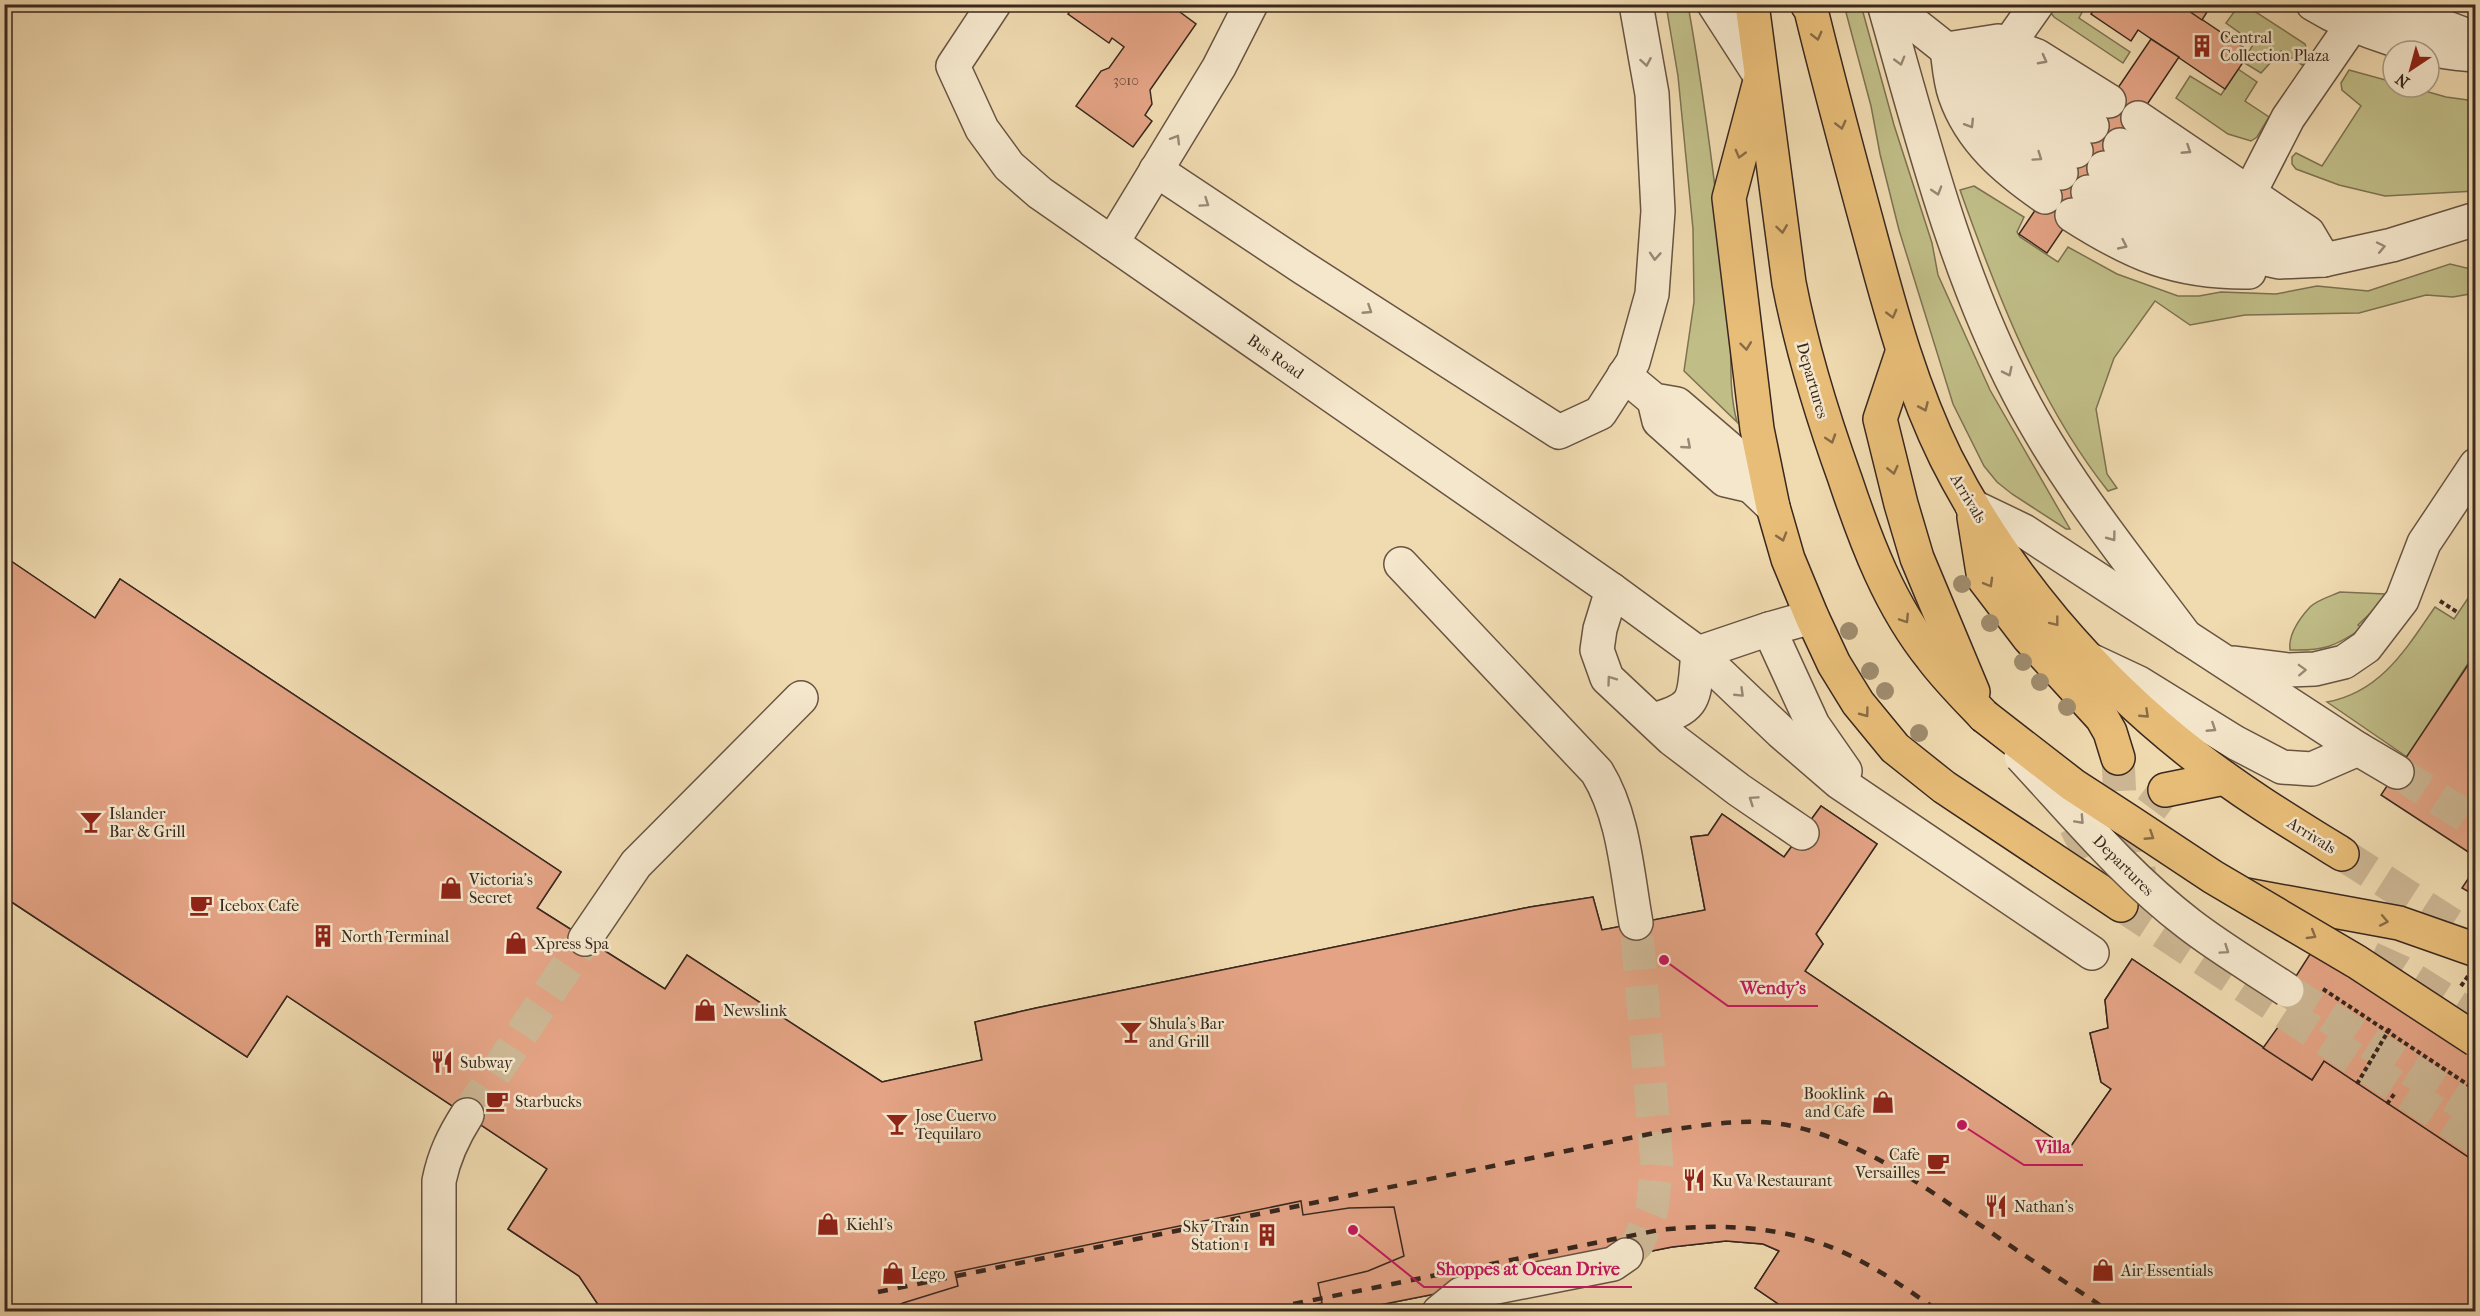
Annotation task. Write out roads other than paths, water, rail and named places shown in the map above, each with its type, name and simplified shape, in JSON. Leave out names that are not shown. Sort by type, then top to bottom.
[{"type":"main road","name":"Departures","points":[[1752,4],[1788,273],[1798,328],[1831,440],[1863,533],[1900,611],[1931,658],[1983,716],[2073,785],[2187,860],[2357,962],[2475,1040]]},
{"type":"main road","name":"Arrivals","points":[[1808,4],[1902,353],[1946,458],[1972,506],[2062,630],[2088,659],[2158,726],[2224,778],[2342,854]]},
{"type":"main road","points":[[1761,77],[1728,198],[1754,409],[1762,496],[1812,617],[1834,664],[1858,703],[1895,748],[1944,787],[2059,853],[2121,905]]},
{"type":"main road","points":[[1902,353],[1880,419],[1917,558],[1983,716]]},
{"type":"main road","points":[[1972,506],[1984,579],[2029,638],[2102,718],[2110,732],[2118,758]]},
{"type":"main road","points":[[2165,790],[2224,778]]},
{"type":"main road","name":"Departures","points":[[2244,895],[2399,923],[2475,950]]},
{"type":"street","name":"Bus Road","points":[[994,4],[953,66],[982,129],[1010,166],[1040,193],[1612,590],[1698,653],[1781,732],[1839,782],[2092,953]]},
{"type":"street","points":[[1112,243],[1220,67],[1251,4]]},
{"type":"street","points":[[1156,170],[1559,432],[1600,413],[1633,362],[1652,294],[1658,211],[1652,94],[1636,4]]},
{"type":"street","points":[[1714,4],[1761,77]]},
{"type":"street","points":[[1886,4],[1947,49],[2010,74],[2077,149]]},
{"type":"street","points":[[1886,4],[1959,261],[1988,331],[2046,443],[2088,506],[2186,637]]},
{"type":"street","points":[[2008,45],[2037,4]]},
{"type":"street","points":[[2313,4],[2361,15],[2434,23],[2475,39]]},
{"type":"street","points":[[2443,4],[2475,16]]},
{"type":"street","points":[[2361,15],[2453,54],[2475,55]]},
{"type":"street","points":[[2250,192],[2288,118],[2361,15]]},
{"type":"street","points":[[1947,49],[1998,41],[2037,56],[2077,149]]},
{"type":"street","points":[[1947,49],[1982,103],[2001,126],[2024,147],[2077,149]]},
{"type":"street","points":[[2104,168],[2250,192],[2308,233],[2324,260]]},
{"type":"street","points":[[2104,168],[2149,227],[2180,240],[2324,260],[2469,228]]},
{"type":"street","points":[[2104,168],[2284,255]]},
{"type":"street","points":[[1624,375],[1654,400],[1659,421],[1725,480],[1762,496]]},
{"type":"street","points":[[2223,661],[2288,670],[2326,668],[2351,658],[2366,647],[2402,600],[2424,543],[2475,465]]},
{"type":"street","points":[[1972,506],[2024,531],[2358,749],[2397,772]]},
{"type":"street","points":[[1401,564],[1597,772],[1608,790],[1615,811],[1636,923]]},
{"type":"street","points":[[1612,590],[1600,629],[1597,650],[1607,678],[1672,739],[1739,790],[1802,833]]},
{"type":"street","points":[[1653,720],[1675,714],[1693,699],[1698,653],[1812,617]]},
{"type":"street","points":[[1769,629],[1813,725],[1870,803]]},
{"type":"street","points":[[2088,659],[2139,683],[2236,743],[2282,767],[2312,769],[2358,749]]},
{"type":"street","points":[[585,939],[636,864],[801,698]]},
{"type":"street","name":"Departures","points":[[1983,716],[2118,861],[2159,899],[2189,924],[2302,988]]},
{"type":"street","points":[[439,1311],[439,1181],[451,1140],[467,1115]]},
{"type":"street","points":[[1439,1311],[1461,1294],[1613,1264],[1626,1255]]},
{"type":"tunnel","points":[[2118,758],[2121,821]]},
{"type":"tunnel","points":[[2397,772],[2476,823]]},
{"type":"tunnel","points":[[2142,901],[2135,830],[2165,790]]},
{"type":"tunnel","points":[[2068,848],[2117,823]]},
{"type":"tunnel","points":[[2342,854],[2476,940]]},
{"type":"tunnel","points":[[2121,905],[2476,1139]]},
{"type":"tunnel","points":[[1626,1255],[1638,1243],[1652,1209],[1657,1164],[1636,923]]},
{"type":"tunnel","points":[[467,1115],[585,939]]},
{"type":"tunnel","points":[[2371,958],[2400,971],[2476,1019]]},
{"type":"tunnel","points":[[2287,990],[2476,1112]]},
{"type":"railway","points":[[878,1292],[1664,1131],[1715,1124],[1766,1122],[1783,1124],[1826,1136],[1876,1158],[2110,1312]]},
{"type":"railway","points":[[1254,1312],[1659,1230],[1708,1227],[1757,1229],[1805,1238],[1828,1246],[1874,1268],[1940,1312]]},
{"type":"place","name":"Central Collection Plaza","points":[[2202,46]]},
{"type":"place","name":"Islander Bar & Grill","points":[[91,822]]},
{"type":"place","name":"Victoria's Secret","points":[[451,888]]},
{"type":"place","name":"Icebox Cafe","points":[[201,905]]},
{"type":"place","name":"North Terminal","points":[[323,936]]},
{"type":"place","name":"Xpress Spa","points":[[516,943]]},
{"type":"place","name":"Wendy's","points":[[1664,960]]},
{"type":"place","name":"Newslink","points":[[705,1010]]},
{"type":"place","name":"Shula's Bar and Grill","points":[[1131,1032]]},
{"type":"place","name":"Subway","points":[[442,1062]]},
{"type":"place","name":"Starbucks","points":[[497,1101]]},
{"type":"place","name":"Booklink and Cafe","points":[[1883,1102]]},
{"type":"place","name":"Jose Cuervo Tequilaro","points":[[897,1124]]},
{"type":"place","name":"Villa","points":[[1962,1125]]},
{"type":"place","name":"Cafe Versailles","points":[[1938,1163]]},
{"type":"place","name":"Ku Va Restaurant","points":[[1694,1180]]},
{"type":"place","name":"Nathan's","points":[[1996,1206]]},
{"type":"place","name":"Kiehl's","points":[[828,1224]]},
{"type":"place","name":"Shoppes at Ocean Drive","points":[[1353,1230]]},
{"type":"place","name":"Sky Train Station 1","points":[[1267,1235]]},
{"type":"place","name":"Air Essentials","points":[[2103,1270]]},
{"type":"place","name":"Lego","points":[[893,1273]]}]
